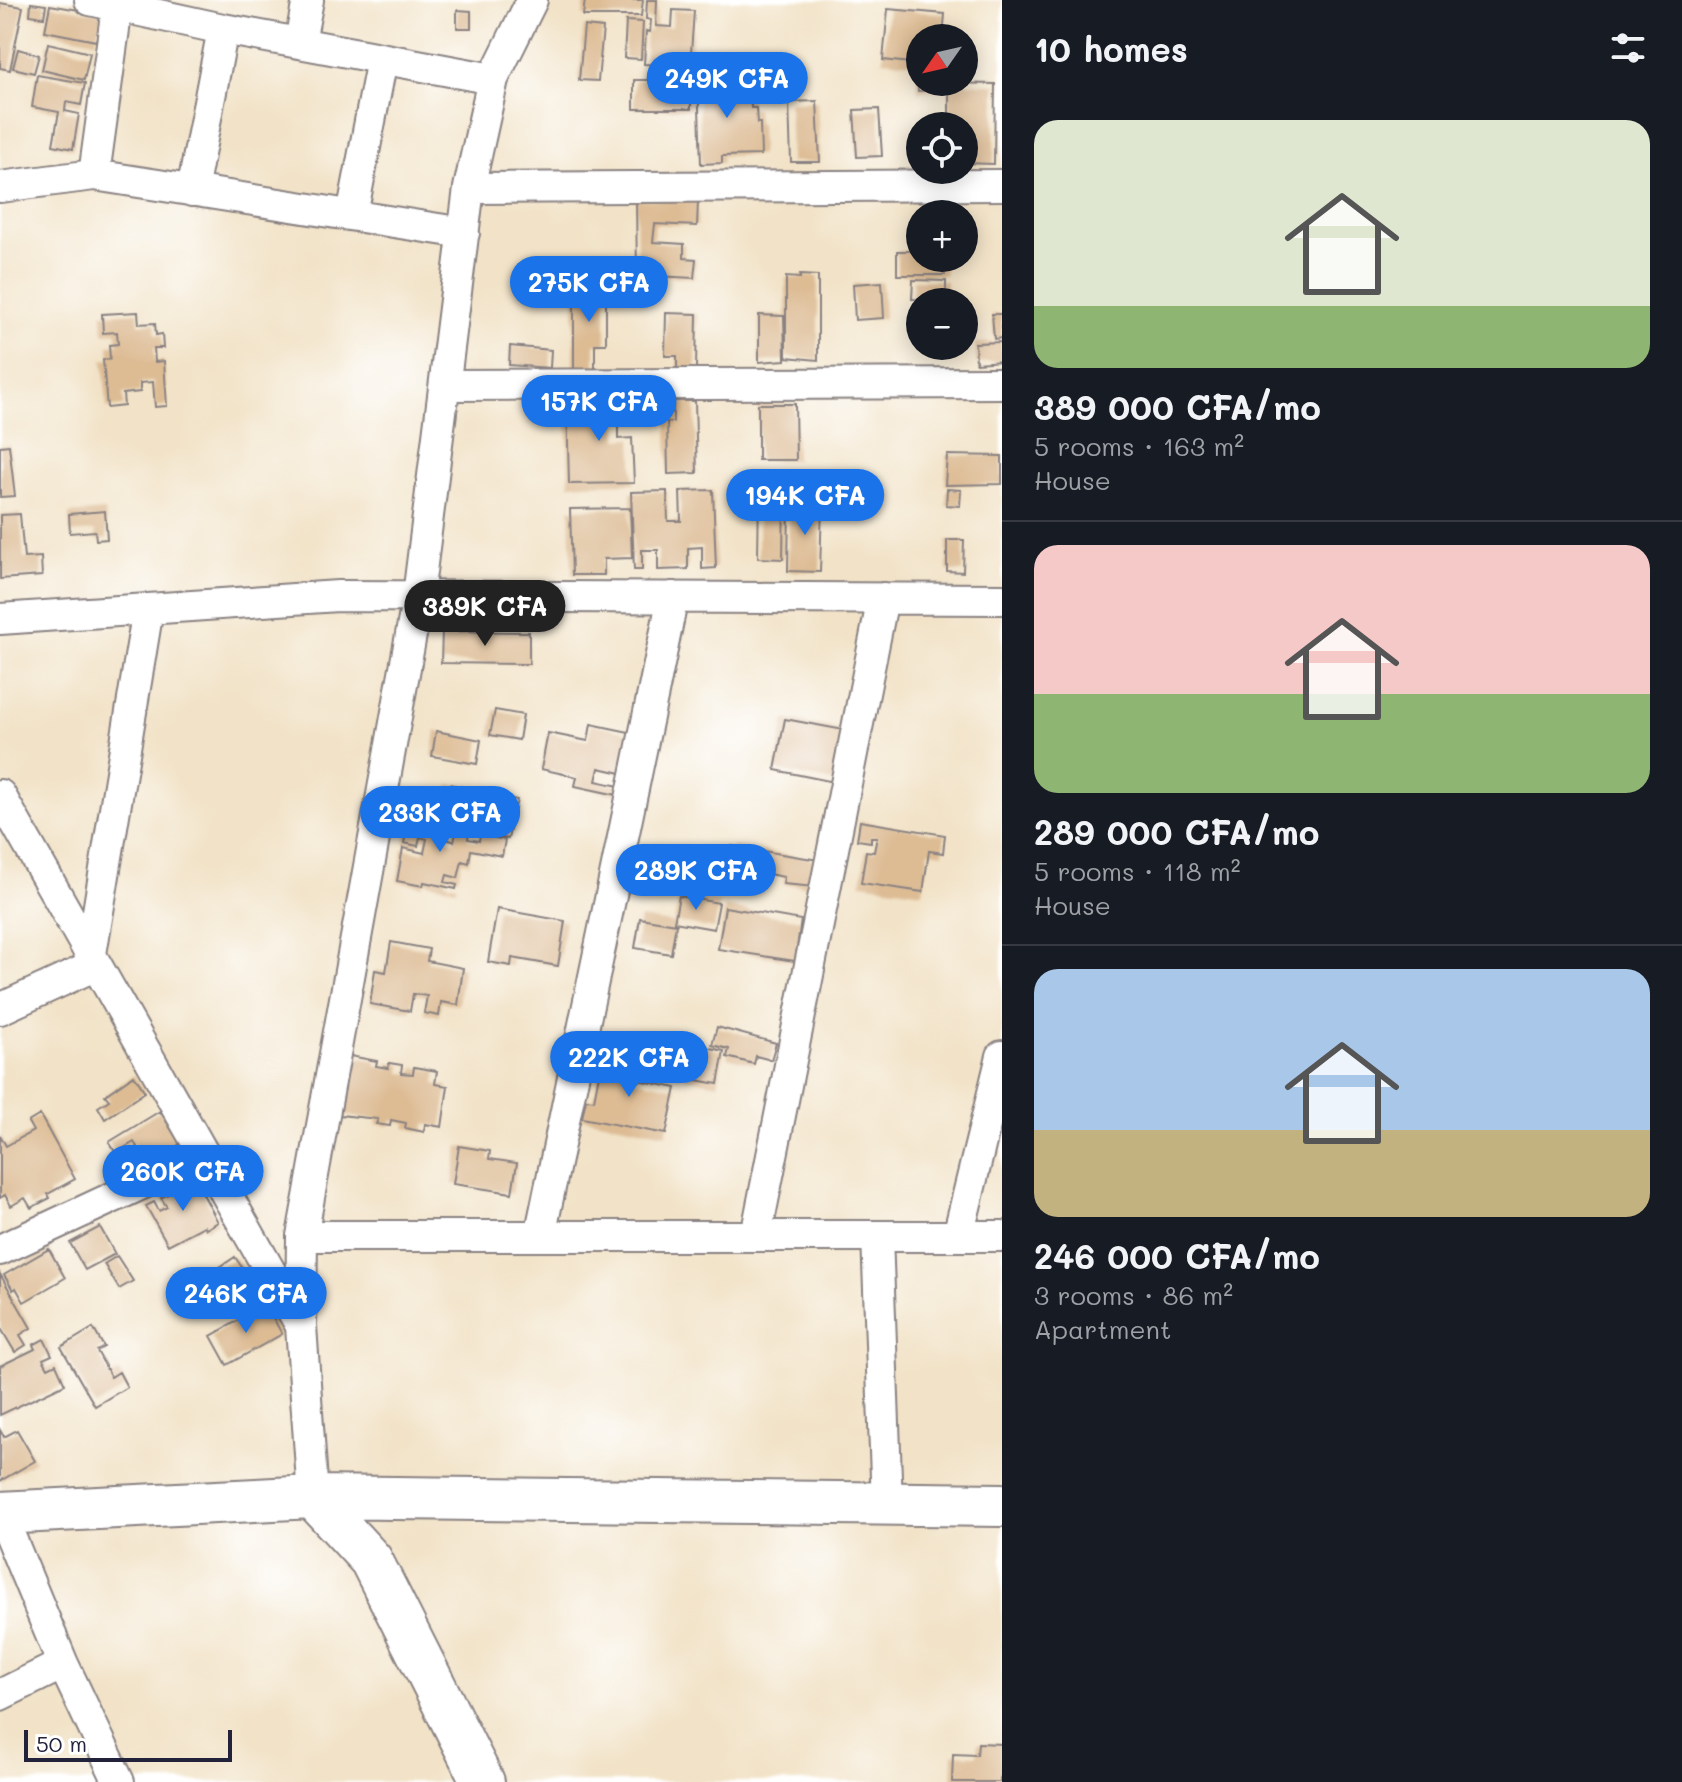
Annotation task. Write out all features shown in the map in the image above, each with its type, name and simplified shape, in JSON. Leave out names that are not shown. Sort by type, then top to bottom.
[{"type":"main road","points":[[313,1497],[371,1560],[483,1782]]},
{"type":"main road","points":[[0,1513],[313,1497],[1002,1505]]},
{"type":"street","points":[[300,42],[308,0]]},
{"type":"street","points":[[313,1497],[301,1326],[302,1236],[418,596],[469,188],[493,79],[532,0]]},
{"type":"street","points":[[94,175],[108,2],[223,29],[493,79]]},
{"type":"street","points":[[192,191],[223,29]]},
{"type":"street","points":[[352,215],[382,59]]},
{"type":"street","points":[[0,167],[13,185],[94,175],[464,233]]},
{"type":"street","points":[[469,188],[1002,185]]},
{"type":"street","points":[[445,385],[1002,383]]},
{"type":"street","points":[[0,619],[338,596],[1002,599]]},
{"type":"street","points":[[540,1236],[673,597]]},
{"type":"street","points":[[756,1236],[883,598]]},
{"type":"street","points":[[94,960],[148,609]]},
{"type":"street","points":[[0,795],[301,1326]]},
{"type":"street","points":[[0,1009],[94,960]]},
{"type":"street","points":[[958,1236],[1002,1056]]},
{"type":"street","points":[[0,1250],[204,1155]]},
{"type":"street","points":[[302,1236],[1002,1236]]},
{"type":"street","points":[[877,1236],[887,1504]]},
{"type":"street","points":[[0,1513],[63,1664],[119,1782]]},
{"type":"street","points":[[0,1695],[63,1664]]},
{"type":"building","points":[[585,0],[643,0],[641,16],[583,16]]},
{"type":"building","points":[[647,0],[657,0],[656,26],[672,27],[673,10],[694,11],[690,67],[644,64],[646,31],[650,32],[651,20],[646,19]]},
{"type":"building","points":[[0,3],[23,7],[10,70],[0,68]]},
{"type":"building","points":[[31,3],[46,5],[44,17],[30,15]]},
{"type":"building","points":[[50,5],[102,14],[96,41],[45,31]]},
{"type":"building","points":[[888,9],[945,14],[944,24],[906,24],[906,62],[883,60]]},
{"type":"building","points":[[457,10],[471,11],[471,28],[457,28]]},
{"type":"building","points":[[626,21],[643,22],[641,59],[624,58]]},
{"type":"building","points":[[584,26],[603,28],[598,81],[579,80]]},
{"type":"building","points":[[48,43],[90,53],[84,80],[42,70]]},
{"type":"building","points":[[18,49],[39,55],[34,73],[13,68]]},
{"type":"building","points":[[37,75],[85,83],[81,105],[66,102],[65,111],[79,114],[73,149],[53,145],[59,112],[32,107]]},
{"type":"building","points":[[750,79],[751,108],[756,108],[757,123],[760,123],[761,155],[722,156],[722,163],[701,164],[698,80]]},
{"type":"building","points":[[634,80],[691,80],[691,109],[634,109]]},
{"type":"building","points":[[978,84],[995,84],[994,164],[978,163],[978,112],[949,112],[949,96],[978,96]]},
{"type":"building","points":[[817,101],[820,162],[791,162],[789,102]]},
{"type":"building","points":[[879,109],[882,156],[857,157],[854,110]]},
{"type":"building","points":[[636,199],[698,201],[697,226],[655,224],[653,242],[684,244],[684,258],[696,259],[694,278],[637,275]]},
{"type":"building","points":[[897,251],[906,251],[906,272],[945,272],[945,275],[897,275]]},
{"type":"building","points":[[800,275],[818,276],[818,360],[786,357],[786,277],[800,278]]},
{"type":"building","points":[[913,280],[946,281],[946,288],[913,288]]},
{"type":"building","points":[[882,282],[884,318],[855,320],[853,284]]},
{"type":"building","points":[[574,285],[606,285],[606,344],[595,344],[595,369],[574,369]]},
{"type":"building","points":[[138,312],[139,324],[155,323],[156,335],[162,334],[163,348],[154,348],[155,362],[164,361],[167,406],[155,407],[153,382],[140,383],[140,392],[123,394],[124,406],[107,408],[103,360],[110,359],[109,345],[118,344],[117,332],[103,333],[102,314]]},
{"type":"building","points":[[666,313],[697,314],[696,369],[677,369],[677,356],[665,356]]},
{"type":"building","points":[[992,314],[1002,314],[1002,338],[994,339]]},
{"type":"building","points":[[759,315],[784,316],[785,360],[759,362]]},
{"type":"building","points":[[1002,342],[1002,361],[976,363],[978,343]]},
{"type":"building","points":[[510,346],[551,350],[550,368],[509,365]]},
{"type":"building","points":[[631,400],[632,419],[618,420],[618,439],[632,438],[634,483],[569,484],[567,402]]},
{"type":"building","points":[[673,401],[695,401],[697,473],[668,474],[667,422],[673,422]]},
{"type":"building","points":[[758,404],[795,404],[796,460],[758,460]]},
{"type":"building","points":[[9,445],[15,496],[0,497],[0,446]]},
{"type":"building","points":[[947,455],[1002,456],[1002,484],[945,485]]},
{"type":"building","points":[[759,489],[784,490],[783,559],[758,558]]},
{"type":"building","points":[[947,489],[961,490],[960,506],[946,505]]},
{"type":"building","points":[[713,490],[716,568],[702,569],[702,547],[688,548],[688,569],[658,570],[658,550],[642,550],[642,570],[634,570],[631,492],[667,491],[668,521],[681,521],[680,491]]},
{"type":"building","points":[[789,503],[822,504],[820,572],[788,571]]},
{"type":"building","points":[[630,508],[632,558],[604,559],[604,575],[572,575],[570,509]]},
{"type":"building","points":[[105,511],[107,539],[96,540],[95,531],[70,533],[69,514]]},
{"type":"building","points":[[20,514],[24,558],[41,557],[42,576],[0,579],[0,515]]},
{"type":"building","points":[[947,540],[964,540],[963,572],[947,571]]},
{"type":"building","points":[[442,631],[529,632],[529,664],[441,663]]},
{"type":"building","points":[[495,710],[523,715],[519,740],[490,735]]},
{"type":"building","points":[[785,719],[844,730],[834,782],[775,770]]},
{"type":"building","points":[[591,724],[629,732],[621,773],[599,768],[596,781],[619,786],[617,795],[575,786],[577,777],[541,769],[548,733],[588,741]]},
{"type":"building","points":[[436,731],[481,740],[477,764],[432,756]]},
{"type":"building","points":[[450,784],[517,800],[508,839],[441,823]]},
{"type":"building","points":[[409,820],[447,828],[444,839],[454,841],[457,830],[469,832],[468,839],[479,841],[480,835],[505,840],[502,856],[471,850],[469,863],[462,861],[458,878],[447,875],[445,882],[457,885],[456,889],[424,882],[423,886],[397,881],[403,848],[424,853],[427,839],[420,837],[418,846],[404,843]]},
{"type":"building","points":[[860,821],[945,835],[943,853],[929,851],[923,892],[861,883],[866,851],[874,852],[877,837],[871,837],[871,842],[857,840]]},
{"type":"building","points":[[732,846],[819,860],[815,887],[783,884],[784,877],[763,873],[761,886],[727,880]]},
{"type":"building","points":[[679,896],[719,903],[714,929],[674,922]]},
{"type":"building","points":[[725,907],[801,920],[795,961],[718,949]]},
{"type":"building","points":[[497,909],[565,921],[558,966],[512,958],[511,966],[488,962]]},
{"type":"building","points":[[640,918],[676,924],[671,954],[635,948]]},
{"type":"building","points":[[391,942],[429,949],[427,961],[463,968],[458,1005],[441,1002],[439,1016],[424,1013],[427,996],[413,994],[410,1011],[370,1004],[375,970],[386,972]]},
{"type":"building","points":[[717,1027],[776,1043],[771,1060],[756,1056],[754,1064],[727,1057],[729,1049],[712,1045]]},
{"type":"building","points":[[693,1044],[724,1051],[718,1084],[686,1078]]},
{"type":"building","points":[[350,1056],[377,1061],[376,1066],[388,1068],[389,1063],[402,1065],[401,1073],[413,1074],[414,1067],[437,1071],[435,1084],[448,1086],[442,1127],[425,1124],[424,1132],[405,1128],[406,1123],[391,1120],[390,1126],[376,1124],[378,1119],[340,1115]]},
{"type":"building","points":[[594,1059],[635,1067],[633,1079],[676,1088],[666,1134],[582,1118],[586,1099],[594,1100],[599,1074],[591,1072]]},
{"type":"building","points":[[134,1075],[145,1092],[105,1119],[98,1107],[109,1100],[105,1095]]},
{"type":"building","points":[[160,1111],[180,1144],[130,1175],[121,1161],[139,1150],[134,1142],[116,1153],[109,1142]]},
{"type":"building","points":[[40,1115],[75,1179],[31,1208],[25,1198],[11,1206],[5,1195],[0,1198],[0,1135],[6,1146],[33,1131],[28,1122]]},
{"type":"building","points":[[459,1146],[490,1151],[489,1159],[517,1163],[512,1193],[453,1184]]},
{"type":"building","points":[[195,1179],[218,1222],[168,1245],[146,1206],[154,1202],[159,1211],[167,1207],[161,1198]]},
{"type":"building","points":[[100,1227],[115,1254],[85,1270],[70,1243]]},
{"type":"building","points":[[49,1249],[65,1278],[24,1302],[4,1275]]},
{"type":"building","points":[[117,1256],[133,1281],[119,1289],[104,1264]]},
{"type":"building","points":[[235,1257],[264,1300],[244,1313],[231,1293],[226,1296],[215,1280],[222,1275],[217,1269]]},
{"type":"building","points":[[0,1274],[31,1328],[20,1335],[26,1345],[15,1352],[0,1327]]},
{"type":"building","points":[[210,1274],[220,1291],[180,1313],[171,1296]]},
{"type":"building","points":[[266,1305],[282,1334],[227,1365],[211,1336]]},
{"type":"building","points":[[93,1328],[104,1347],[97,1351],[111,1377],[119,1372],[127,1387],[95,1406],[61,1347]]},
{"type":"building","points":[[44,1339],[52,1355],[43,1359],[48,1368],[56,1364],[65,1384],[0,1415],[0,1366],[35,1349],[33,1345]]},
{"type":"building","points":[[0,1430],[4,1437],[17,1430],[35,1461],[0,1481]]},
{"type":"building","points":[[978,1743],[1002,1744],[1000,1782],[952,1782],[953,1754],[977,1755]]}]
